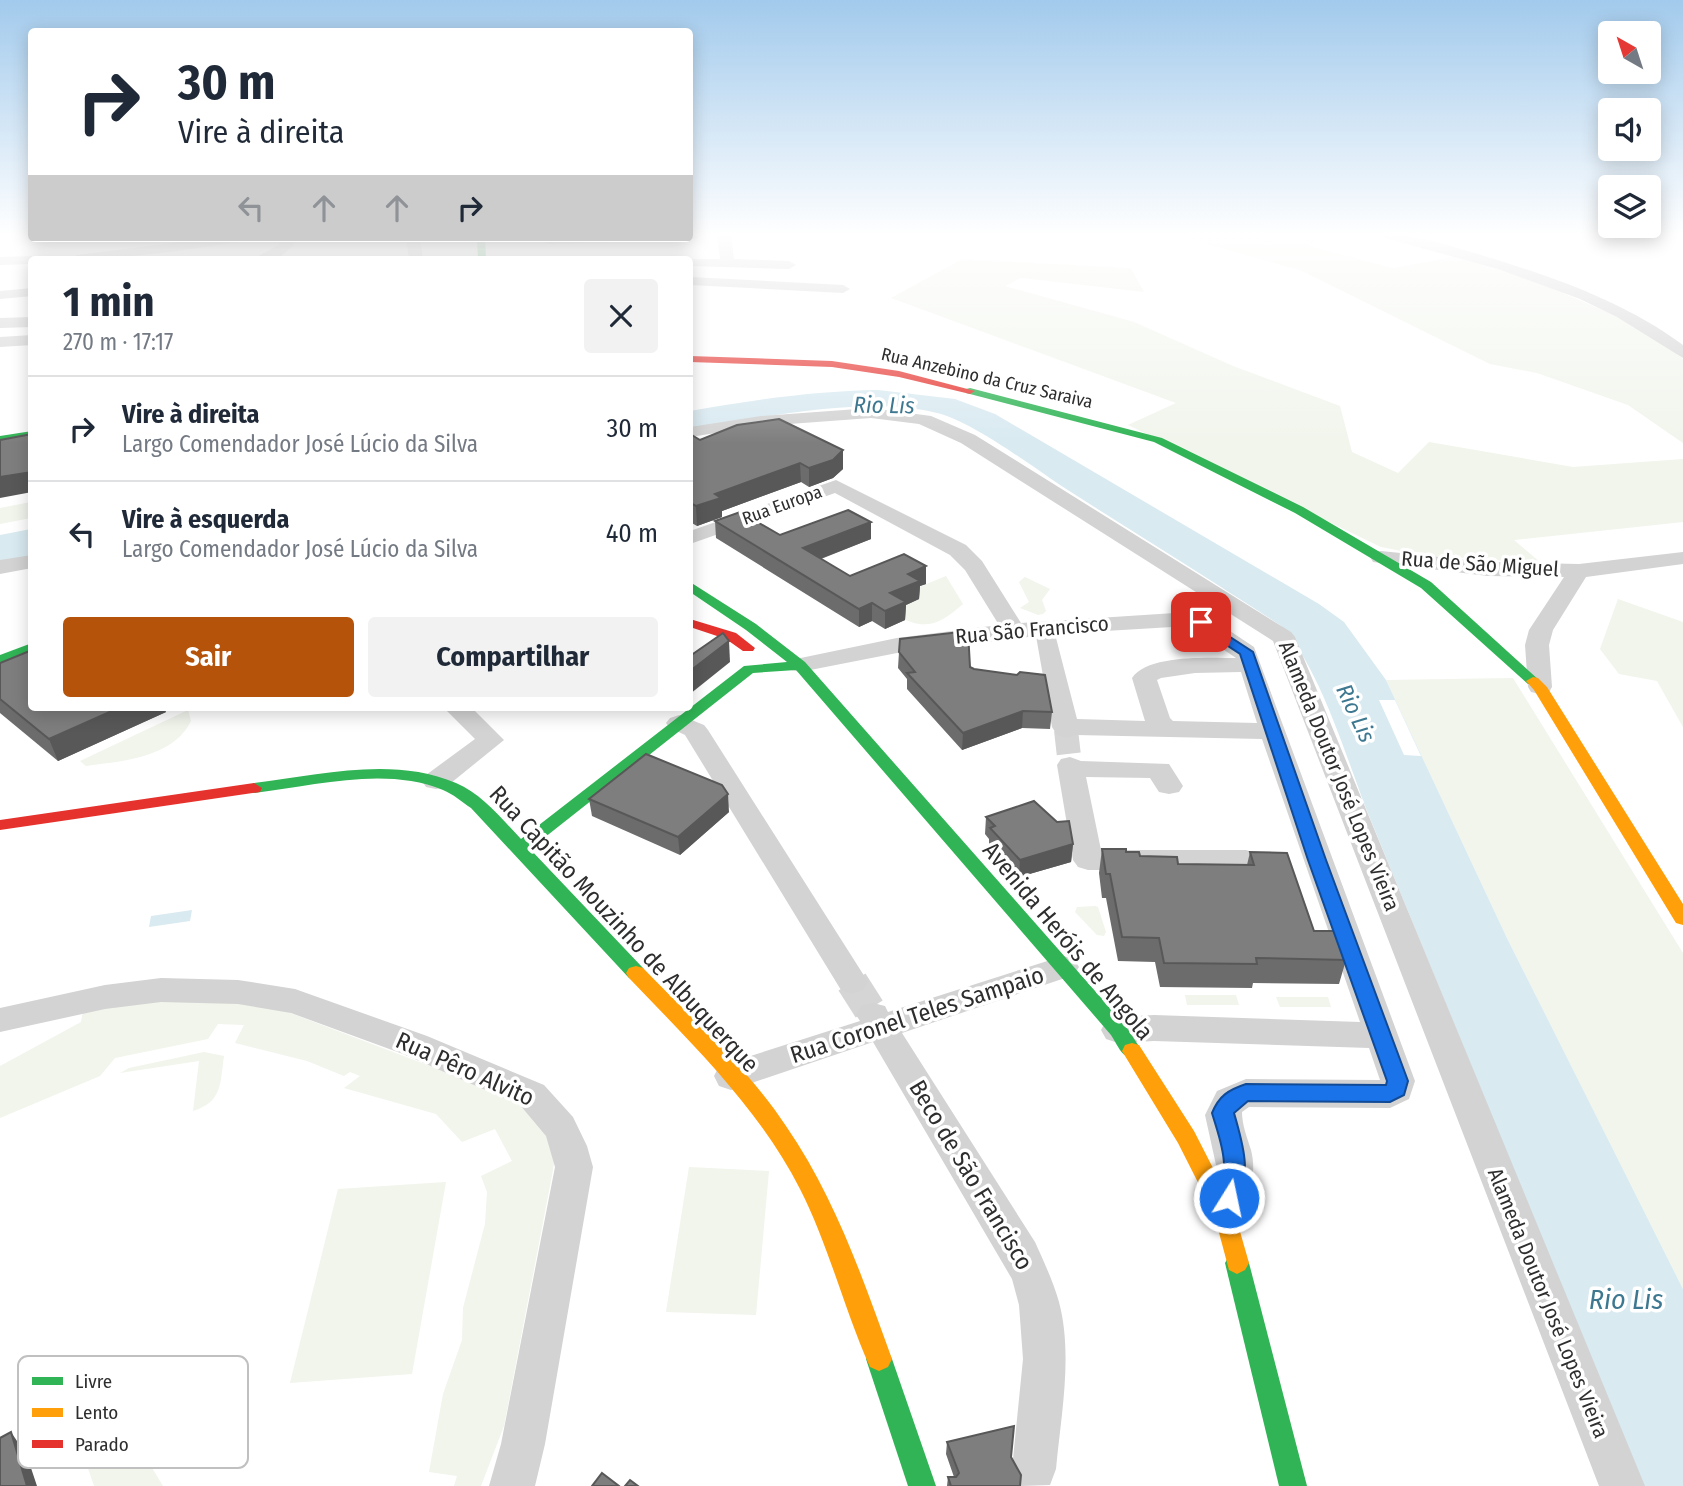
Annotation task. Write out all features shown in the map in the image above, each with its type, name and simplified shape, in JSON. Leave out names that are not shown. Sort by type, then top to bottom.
[{"type":"street","points":[[1598,304],[1639,324],[1683,353]]},
{"type":"street","points":[[0,323],[28,322]]},
{"type":"street","points":[[0,342],[28,340]]},
{"type":"street","name":"Rua Anzebino da Cruz Saraiva","points":[[693,359],[821,363],[899,374],[1146,436],[1181,449],[1225,473],[1446,601],[1540,687],[1683,919]]},
{"type":"street","name":"Alameda Doutor José Lopes Vieira","points":[[693,432],[761,421],[872,413],[908,415],[925,420],[968,439],[1283,637],[1622,1486]]},
{"type":"street","points":[[0,439],[28,435]]},
{"type":"street","points":[[0,450],[28,446]]},
{"type":"street","name":"Rua Europa","points":[[693,537],[836,486],[958,550],[974,566],[1014,630]]},
{"type":"street","name":"Rua de São Miguel","points":[[1373,557],[1488,569],[1580,571],[1683,558]]},
{"type":"street","points":[[0,567],[28,562]]},
{"type":"street","name":"Rua de São Miguel","points":[[1540,687],[1537,645],[1541,630],[1580,571]]},
{"type":"street","name":"Avenida Heróis de Angola","points":[[693,588],[751,627],[800,665],[1118,1030],[1186,1137],[1225,1214],[1293,1486]]},
{"type":"street","name":"Rua São Francisco","points":[[749,669],[800,665],[903,643],[1014,630],[1190,619],[1201,622],[1246,652],[1251,665]]},
{"type":"street","points":[[519,849],[749,669],[751,654],[744,643],[693,624]]},
{"type":"street","points":[[1046,638],[1065,728],[1164,727],[1273,731]]},
{"type":"street","points":[[0,660],[28,649]]},
{"type":"street","points":[[1164,727],[1158,721],[1144,678],[1148,674],[1164,669],[1251,665],[1317,860],[1398,1081],[1397,1089],[1390,1094],[1246,1093],[1226,1105],[1223,1113],[1234,1151],[1235,1166],[1225,1214]]},
{"type":"street","points":[[436,781],[491,740],[460,711]]},
{"type":"street","points":[[679,723],[695,730],[852,982]]},
{"type":"street","points":[[1169,786],[1159,770],[1071,767],[1088,860],[1246,860]]},
{"type":"street","name":"Rua Capitão Mouzinho de Albuquerque","points":[[0,825],[347,775],[397,775],[436,781],[451,787],[477,804],[731,1076],[786,1140],[819,1206],[868,1324],[922,1486]]},
{"type":"street","name":"Rua Coronel Teles Sampaio","points":[[731,1076],[876,1021],[1063,967]]},
{"type":"street","name":"Rua Pêro Alvito","points":[[0,1020],[106,997],[161,990],[225,991],[295,1001],[415,1045],[532,1095],[545,1106],[563,1131],[574,1167],[523,1444],[512,1486]]},
{"type":"street","name":"Beco de São Francisco","points":[[876,1021],[1021,1254],[1035,1282],[1045,1334],[1034,1469]]},
{"type":"street","points":[[1118,1030],[1154,1028],[1383,1036]]},
{"type":"shaded area","points":[[908,304],[1071,304],[1134,322],[1233,366],[1340,406],[1352,452],[1398,473],[1429,442],[1573,467],[1683,459],[1683,522],[1514,540],[1541,563],[1427,556],[1381,547],[1128,425],[1176,403]]},
{"type":"shaded area","points":[[1369,304],[1589,304],[1621,318],[1683,359],[1683,443],[1628,405],[1537,373],[1490,364]]},
{"type":"shaded area","points":[[28,503],[28,519],[0,524],[0,508]]},
{"type":"shaded area","points":[[946,576],[963,604],[946,617],[931,624],[923,624],[905,620],[895,614],[907,609],[903,606],[907,592]]},
{"type":"shaded area","points":[[1025,577],[1050,589],[1042,600],[1046,611],[1043,614],[1038,615],[1020,608],[1029,602],[1019,582]]},
{"type":"shaded area","points":[[1618,599],[1683,622],[1683,727],[1657,681],[1619,674],[1600,649]]},
{"type":"shaded area","points":[[1513,678],[1683,953],[1683,1289],[1506,936],[1386,680]]},
{"type":"shaded area","points":[[188,711],[191,721],[183,733],[159,750],[145,756],[86,766],[80,761]]},
{"type":"shaded area","points":[[1077,907],[1098,907],[1106,932],[1104,936],[1097,935],[1075,912]]},
{"type":"shaded area","points":[[1185,995],[1236,995],[1239,1005],[1187,1005]]},
{"type":"shaded area","points":[[1276,997],[1328,997],[1331,1007],[1280,1007]]},
{"type":"shaded area","points":[[188,998],[272,1006],[480,1085],[535,1113],[556,1149],[553,1170],[504,1426],[481,1486],[454,1486],[457,1476],[429,1472],[443,1394],[462,1340],[463,1308],[485,1224],[487,1192],[481,1176],[512,1161],[495,1129],[462,1142],[436,1114],[344,1088],[360,1076],[350,1072],[344,1076],[307,1061],[235,1043],[244,1025],[218,1024],[208,1039],[115,1058],[100,1076],[0,1118],[0,1066],[81,1022],[83,1011]]},
{"type":"shaded area","points":[[204,1052],[224,1056],[220,1082],[210,1102],[193,1111],[199,1061],[120,1073],[129,1068]]},
{"type":"shaded area","points":[[689,1167],[769,1171],[756,1315],[666,1312]]},
{"type":"shaded area","points":[[446,1182],[412,1374],[290,1383],[338,1189]]},
{"type":"shaded area","points":[[88,1468],[152,1468],[163,1486],[94,1486]]},
{"type":"water","name":"Rio Lis","points":[[878,390],[955,399],[995,414],[1319,604],[1344,622],[1386,680],[1506,936],[1683,1289],[1683,1486],[1643,1486],[1365,806],[1340,736],[1318,685],[1293,641],[1280,625],[1000,444],[937,413],[878,406],[846,407],[781,414],[693,429],[693,410],[830,392]]},
{"type":"water","points":[[28,530],[28,559],[0,564],[0,535]]},
{"type":"water","points":[[192,910],[190,921],[149,927],[151,916]]},
{"type":"pier","points":[[1379,700],[1395,700],[1421,756],[1404,755]]},
{"type":"building","points":[[779,419],[843,450],[833,460],[809,468],[800,463],[715,494],[721,498],[696,506],[693,504],[693,436],[700,440],[737,425]]},
{"type":"building","points":[[28,435],[28,473],[0,477],[0,440]]},
{"type":"building","points":[[848,510],[871,522],[803,548],[850,576],[904,554],[926,566],[908,574],[920,581],[890,593],[906,602],[885,611],[872,603],[859,609],[715,521],[740,512],[780,535]]},
{"type":"building","points":[[968,631],[970,667],[1017,675],[1020,672],[1045,675],[1052,712],[1023,711],[963,733],[907,673],[915,672],[899,652],[900,639]]},
{"type":"building","points":[[723,633],[729,641],[693,669],[693,654]]},
{"type":"building","points":[[28,652],[28,711],[112,711],[49,739],[0,699],[0,663]]},
{"type":"building","points":[[646,754],[722,785],[728,794],[678,837],[589,799]]},
{"type":"building","points":[[1034,801],[1057,822],[1069,821],[1073,844],[1020,860],[990,828],[995,826],[986,817]]},
{"type":"building","points":[[1102,849],[1126,849],[1126,852],[1139,852],[1140,856],[1177,857],[1178,864],[1254,865],[1250,852],[1287,853],[1314,931],[1336,931],[1346,960],[1256,958],[1257,964],[1164,963],[1159,938],[1122,937],[1110,874],[1106,874]]},
{"type":"building","points":[[1014,1426],[1011,1457],[1021,1475],[1020,1486],[951,1486],[948,1477],[956,1477],[959,1473],[947,1442]]},
{"type":"building","points":[[11,1432],[18,1456],[18,1468],[22,1468],[27,1486],[0,1486],[0,1438]]},
{"type":"building","points":[[602,1473],[619,1486],[592,1486]]},
{"type":"building","points":[[630,1480],[638,1486],[625,1486]]},
{"type":"tunnel","points":[[1066,730],[1070,765]]},
{"type":"tunnel","points":[[852,982],[873,1015]]},
{"type":"traffic: fast","points":[[970,391],[1158,440],[1299,510],[1426,585],[1533,681]]},
{"type":"traffic: fast","points":[[0,439],[28,435]]},
{"type":"traffic: fast","points":[[693,588],[751,627],[800,665],[1118,1030],[1132,1051]]},
{"type":"traffic: fast","points":[[0,660],[28,649]]},
{"type":"traffic: fast","points":[[519,849],[749,669],[800,665]]},
{"type":"traffic: fast","points":[[254,788],[373,774],[417,777],[451,787],[477,804],[504,831],[636,973]]},
{"type":"traffic: fast","points":[[1237,1263],[1293,1486]]},
{"type":"traffic: fast","points":[[879,1359],[922,1486]]},
{"type":"traffic: slow","points":[[1533,681],[1540,687],[1683,919]]},
{"type":"traffic: slow","points":[[636,973],[728,1069],[778,1131],[823,1213],[879,1359]]},
{"type":"traffic: slow","points":[[1132,1051],[1186,1137],[1225,1214],[1237,1263]]},
{"type":"traffic: jam","points":[[693,359],[832,364],[899,374],[970,391]]},
{"type":"traffic: jam","points":[[693,624],[731,636],[748,648]]},
{"type":"traffic: jam","points":[[0,825],[254,788]]},
{"type":"route","points":[[1201,622],[1246,652],[1317,860],[1398,1081],[1397,1089],[1390,1094],[1246,1093],[1234,1098],[1226,1105],[1223,1113],[1234,1151],[1235,1166],[1229,1198]]}]
